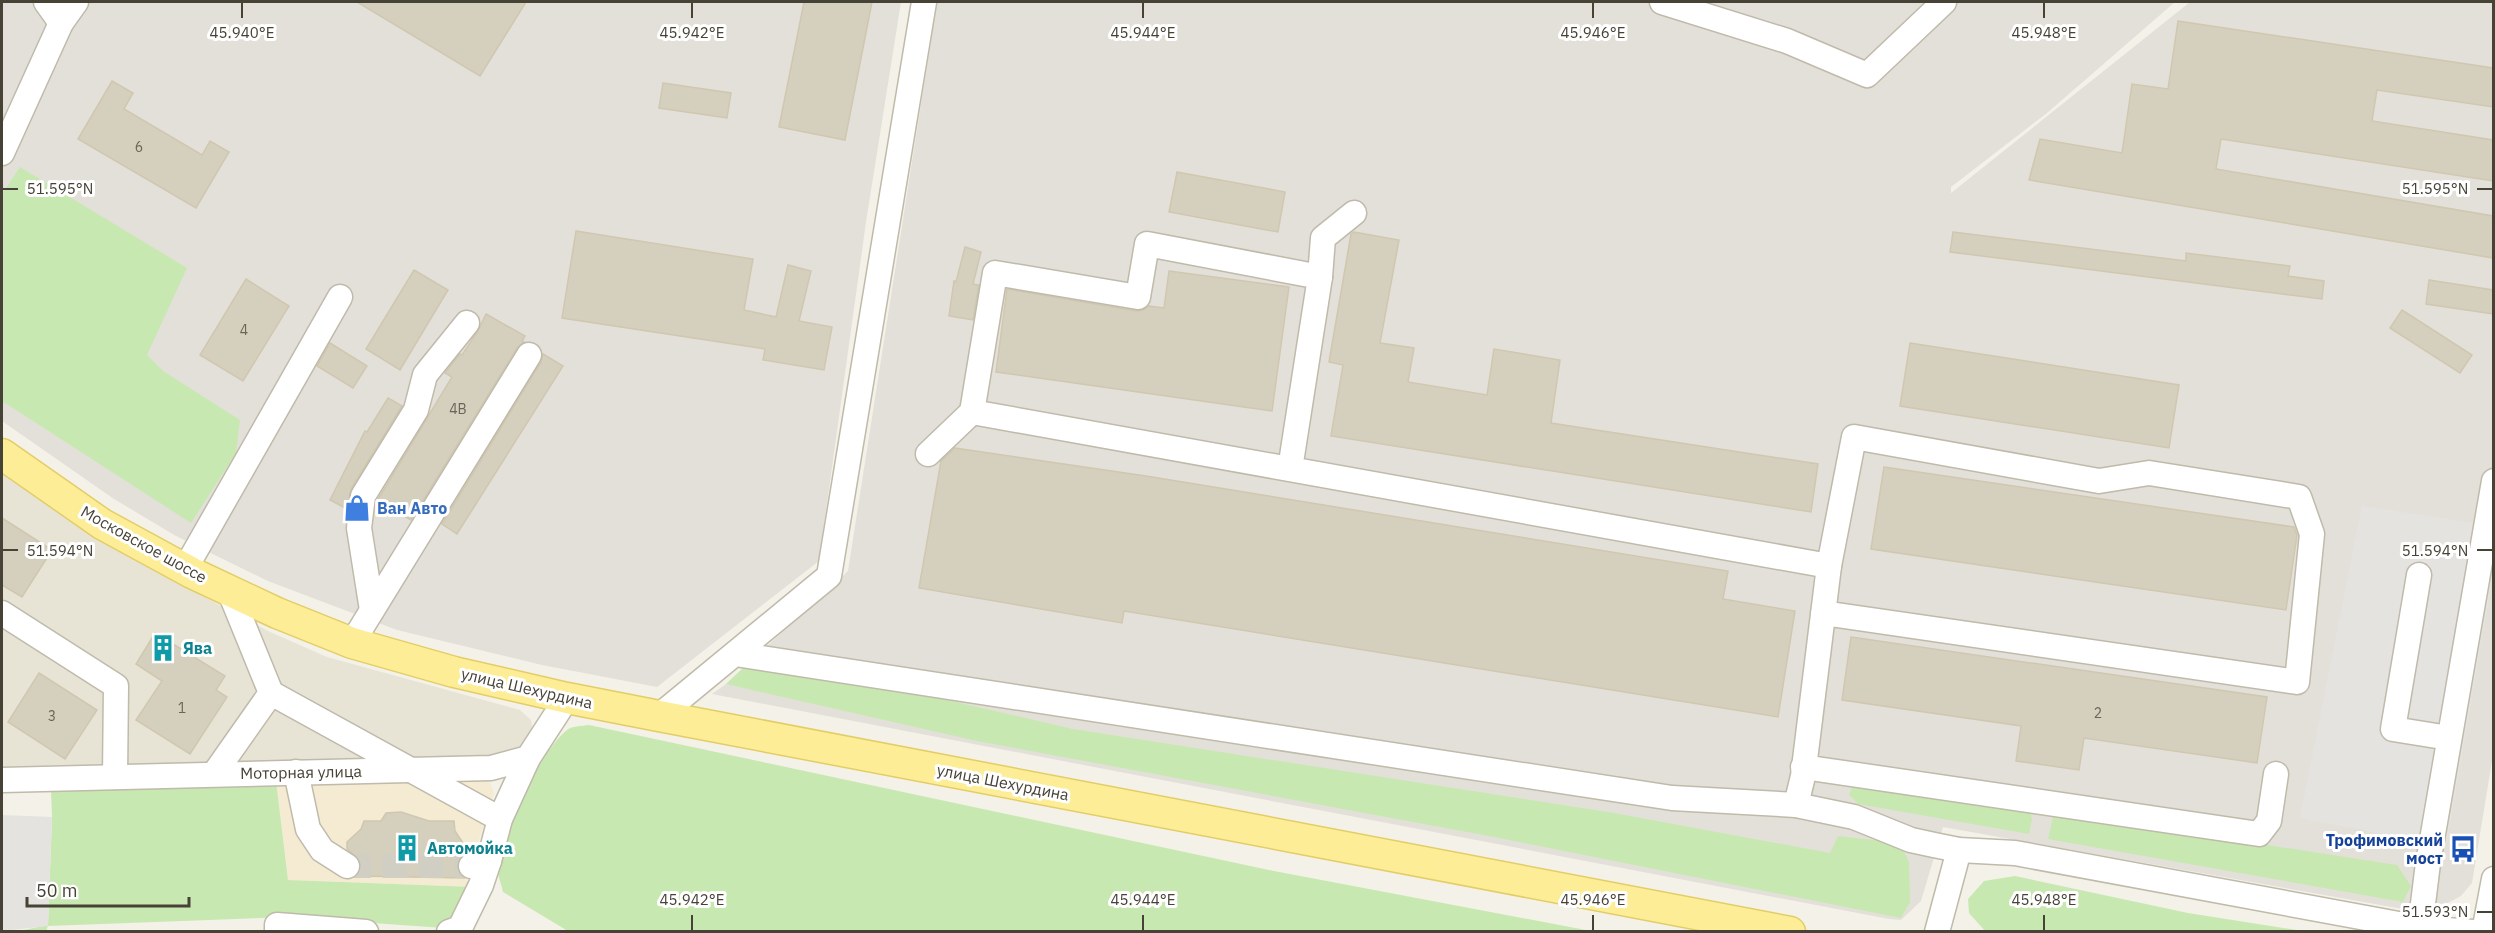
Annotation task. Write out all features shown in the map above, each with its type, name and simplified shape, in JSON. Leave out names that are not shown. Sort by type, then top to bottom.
[{"type":"main road","name":"Московское шоссе","points":[[2,454],[102,524],[229,590]]},
{"type":"main road","name":"улица Шехурдина","points":[[229,590],[277,613],[352,643],[454,672],[567,698],[1790,932]]},
{"type":"street","points":[[46,2],[61,23]]},
{"type":"street","points":[[2,153],[61,23],[76,2]]},
{"type":"street","points":[[659,716],[829,576],[924,2]]},
{"type":"street","points":[[1662,2],[1787,41],[1867,75],[1944,2]]},
{"type":"street","points":[[1290,469],[1320,277],[1323,238],[1354,213]]},
{"type":"street","points":[[928,454],[972,412],[995,273],[1138,297],[1147,244],[1320,277]]},
{"type":"street","points":[[185,569],[340,297]]},
{"type":"street","points":[[372,610],[359,528],[363,496],[416,410],[425,375],[467,323]]},
{"type":"street","points":[[352,643],[530,355]]},
{"type":"street","points":[[972,412],[1829,566]]},
{"type":"street","points":[[1796,805],[1829,566],[1854,436],[2099,481],[2149,473],[2299,497],[2312,534],[2297,682],[1823,613]]},
{"type":"street","points":[[2420,928],[2428,863],[2493,481]]},
{"type":"street","points":[[2420,575],[2393,729],[2450,738]]},
{"type":"street","points":[[229,590],[271,693],[500,819]]},
{"type":"street","points":[[2,613],[116,686],[115,777]]},
{"type":"street","points":[[735,654],[1672,798],[1796,805],[1854,817],[1911,840],[1959,850],[2016,853],[2420,928],[2473,932]]},
{"type":"street","points":[[214,774],[271,693]]},
{"type":"street","points":[[449,932],[460,928],[481,885],[480,864],[528,758],[567,698]]},
{"type":"street","name":"Моторная улица","points":[[2,780],[491,768],[528,758]]},
{"type":"street","points":[[1803,767],[2259,834],[2269,821],[2276,774]]},
{"type":"street","points":[[296,772],[308,829],[322,850],[347,866]]},
{"type":"street","points":[[1937,932],[1959,850]]},
{"type":"street","points":[[2484,932],[2493,879]]},
{"type":"street","points":[[277,932],[277,925],[366,932]]},
{"type":"shaded area","points":[[2,2],[901,2],[866,222],[819,561],[657,687],[542,665],[397,630],[268,581],[176,536],[114,499],[2,421]]},
{"type":"shaded area","points":[[937,2],[2175,2],[2047,113],[1951,187],[1951,193],[2190,2],[2493,2],[2493,755],[2472,883],[2461,896],[2444,905],[2403,909],[1943,827],[1921,901],[1901,920],[1889,919],[712,694],[726,684],[848,571]]},
{"type":"shaded area","points":[[2,472],[93,531],[197,593],[268,631],[327,657],[520,710],[531,720],[533,732],[519,751],[498,756],[2,769]]},
{"type":"shaded area","points":[[2362,506],[2493,526],[2493,574],[2446,846],[2300,818]]},
{"type":"shaded area","points":[[477,775],[490,782],[494,793],[479,840],[474,887],[288,880],[276,781]]},
{"type":"shaded area","points":[[2,815],[52,817],[48,926],[2,931]]},
{"type":"green space","points":[[20,167],[187,268],[147,355],[163,371],[240,420],[236,453],[191,523],[2,401],[2,194]]},
{"type":"green space","points":[[756,656],[1073,729],[1614,813],[1830,853],[1838,836],[1900,843],[1909,862],[1910,902],[1901,918],[1494,837],[977,741],[726,684]]},
{"type":"green space","points":[[589,725],[1269,870],[1591,931],[568,931],[503,892],[497,864],[501,846],[515,810],[546,755],[569,729]]},
{"type":"green space","points":[[1856,777],[2030,811],[2032,819],[2029,834],[1858,804],[1849,795]]},
{"type":"green space","points":[[276,781],[288,880],[474,887],[461,909],[444,928],[286,917],[48,926],[46,931],[14,932],[48,925],[51,790]]},
{"type":"green space","points":[[2054,812],[2397,865],[2411,886],[2403,902],[2048,839]]},
{"type":"green space","points":[[2015,876],[2188,913],[2303,931],[1985,931],[1969,913],[1968,899],[1984,881]]},
{"type":"building","points":[[357,2],[526,2],[480,76]]},
{"type":"building","points":[[804,2],[872,2],[845,140],[779,127]]},
{"type":"building","points":[[2178,21],[2493,68],[2493,107],[2377,90],[2372,121],[2493,140],[2493,181],[2221,139],[2216,169],[2493,216],[2493,258],[2029,180],[2040,139],[2122,153],[2132,84],[2168,89]]},
{"type":"building","points":[[112,81],[133,93],[124,109],[202,155],[210,141],[229,152],[196,208],[78,139]]},
{"type":"building","points":[[663,83],[731,93],[727,118],[659,108]]},
{"type":"building","points":[[1177,172],[1285,192],[1278,232],[1169,212]]},
{"type":"building","points":[[576,231],[753,259],[744,310],[776,317],[788,265],[811,271],[799,321],[832,327],[824,370],[763,360],[765,349],[562,318]]},
{"type":"building","points":[[1354,232],[1399,240],[1380,343],[1414,348],[1408,382],[1487,395],[1494,349],[1560,360],[1551,423],[1818,464],[1811,512],[1331,436],[1343,365],[1329,362],[1351,234]]},
{"type":"building","points":[[1953,232],[2186,261],[2186,253],[2290,266],[2288,276],[2324,281],[2322,299],[1950,252]]},
{"type":"building","points":[[965,247],[981,252],[973,284],[979,285],[973,320],[949,316],[954,281],[956,282]]},
{"type":"building","points":[[414,270],[448,290],[400,370],[366,349]]},
{"type":"building","points":[[1169,271],[1289,287],[1272,411],[996,372],[1007,289],[1136,311],[1149,306],[1164,308]]},
{"type":"building","points":[[246,279],[289,306],[243,381],[200,355]]},
{"type":"building","points":[[2429,280],[2493,290],[2493,314],[2426,304]]},
{"type":"building","points":[[2402,310],[2472,355],[2460,373],[2390,328]]},
{"type":"building","points":[[486,314],[525,336],[522,341],[524,342],[517,348],[411,520],[377,501],[452,377],[445,373],[460,354],[462,355]]},
{"type":"building","points":[[330,343],[367,366],[353,388],[317,366]]},
{"type":"building","points":[[1910,343],[2179,385],[2169,448],[1900,406]]},
{"type":"building","points":[[543,354],[563,366],[457,534],[442,524],[541,362]]},
{"type":"building","points":[[388,398],[402,406],[351,489],[347,509],[330,500],[365,431],[367,432]]},
{"type":"building","points":[[955,448],[1146,476],[1728,571],[1723,599],[1795,611],[1778,717],[1124,611],[1122,623],[919,588],[941,461]]},
{"type":"building","points":[[1884,467],[2294,527],[2297,535],[2286,610],[1871,549]]},
{"type":"building","points":[[2,518],[52,550],[22,597],[2,585]]},
{"type":"building","points":[[155,633],[225,676],[216,690],[227,697],[190,754],[136,720],[162,681],[136,664]]},
{"type":"building","points":[[1851,637],[2267,697],[2257,763],[2084,738],[2079,770],[2016,761],[2021,726],[1842,700]]},
{"type":"building","points":[[39,673],[97,710],[65,759],[8,722]]},
{"type":"building","name":"Автомойка","points":[[401,812],[429,821],[454,821],[455,831],[469,852],[461,856],[457,863],[458,870],[464,878],[356,876],[361,867],[360,860],[347,849],[347,842],[361,829],[364,821],[381,821],[386,813]]},
{"type":"tunnel","points":[[347,866],[471,866]]},
{"type":"place","name":"Ван Авто","points":[[357,508]]},
{"type":"place","name":"Ява","points":[[163,648]]},
{"type":"place","name":"Автомойка","points":[[407,848]]},
{"type":"place","name":"Трофимовский мост","points":[[2463,849]]}]
